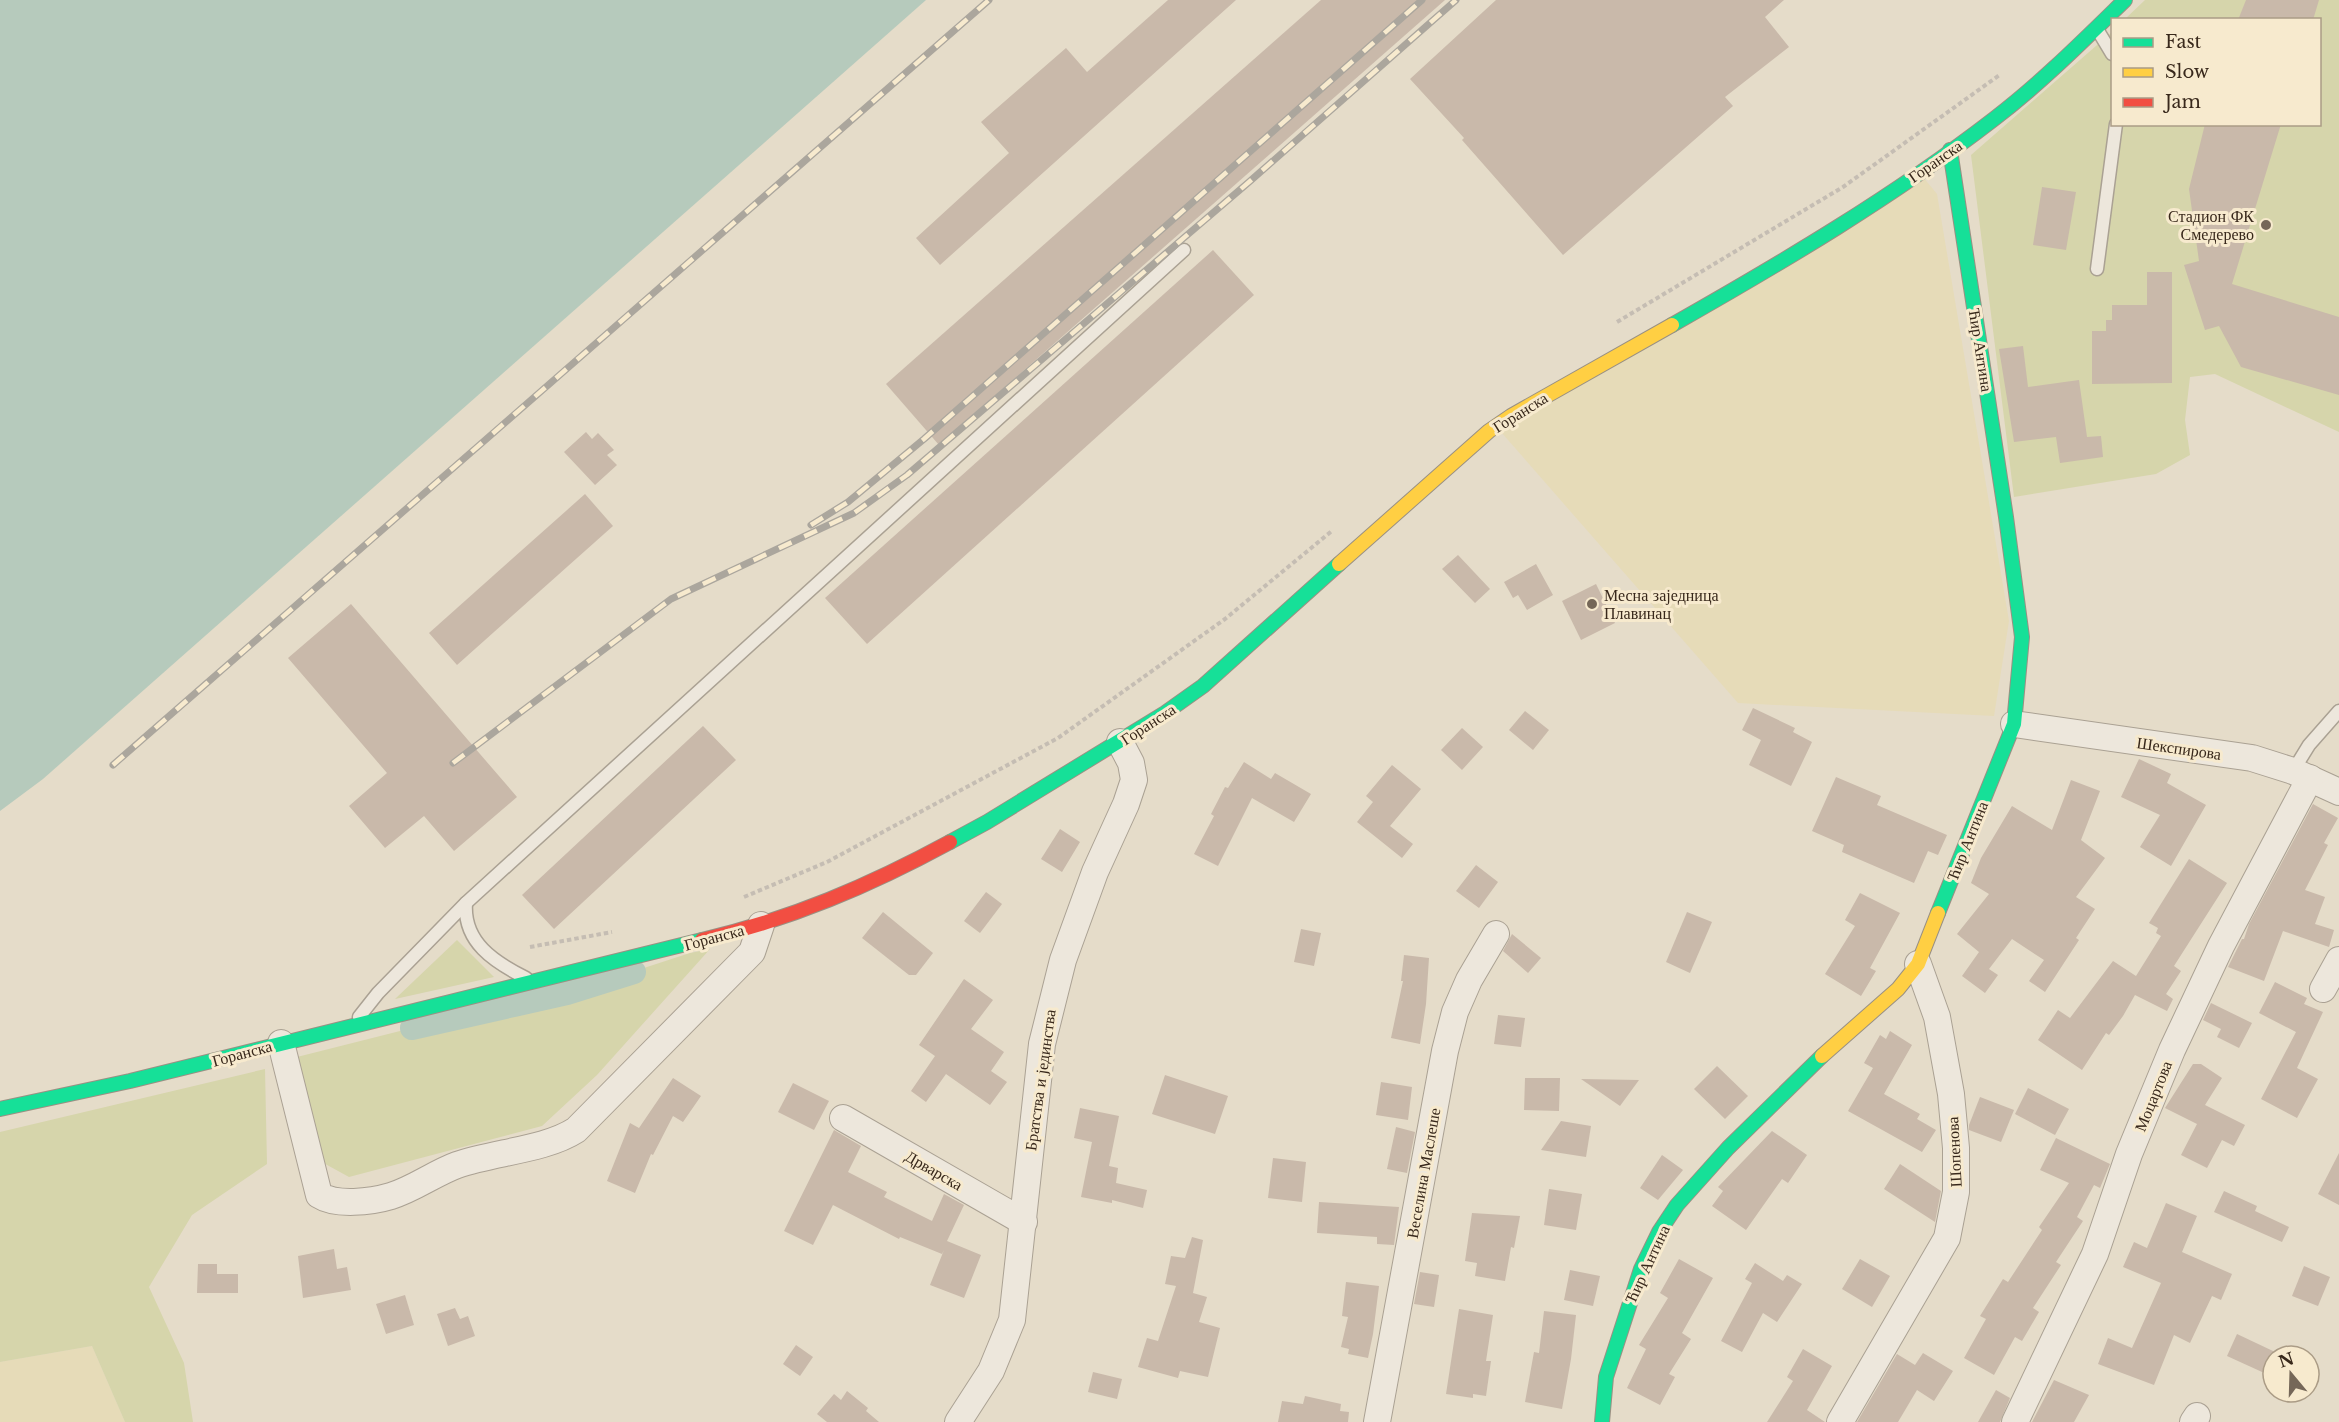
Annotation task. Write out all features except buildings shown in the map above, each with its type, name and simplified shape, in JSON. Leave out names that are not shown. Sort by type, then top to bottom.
[{"type":"main road","name":"Горанска","points":[[0,1109],[130,1081],[761,924],[851,892],[896,871],[987,822],[1175,707],[1203,686],[1489,431],[1511,416],[1730,292],[1830,232],[2006,109],[2125,0]]},
{"type":"main road","name":"Ћир Антина","points":[[1602,1422],[1606,1377],[1641,1269],[1659,1232],[1677,1205],[1728,1148],[1837,1042],[1898,989],[1918,964],[2014,724],[2022,637],[1950,150]]},
{"type":"street","name":"Шекспирова","points":[[2014,724],[2252,758],[2301,774],[2339,792]]},
{"type":"street","name":"Братства и јединства","points":[[958,1422],[992,1371],[1012,1320],[1038,1070],[1052,996],[1079,912],[1126,804],[1134,780],[1131,763],[1120,742]]},
{"type":"street","name":"Моцартова","points":[[2015,1422],[2095,1254],[2129,1154],[2172,1050],[2301,774]]},
{"type":"street","points":[[281,1043],[319,1195],[328,1201],[391,1196],[454,1166],[487,1156],[553,1142],[576,1130],[752,952],[761,924]]},
{"type":"street","name":"Веселина Маслеше","points":[[1377,1422],[1445,1051],[1455,1012],[1469,980],[1496,934]]},
{"type":"street","points":[[2323,989],[2339,960]]},
{"type":"street","name":"Шопенова","points":[[1840,1422],[1947,1238],[1956,1192],[1956,1148],[1951,1094],[1936,1017],[1918,964]]},
{"type":"street","name":"Дрварска","points":[[843,1118],[1024,1222]]},
{"type":"lane","points":[[2097,28],[2111,52]]},
{"type":"lane","points":[[2097,268],[2116,126]]},
{"type":"lane","points":[[351,1026],[378,993],[466,903],[1184,250]]},
{"type":"lane","points":[[2301,774],[2309,745],[2339,711]]},
{"type":"lane","points":[[466,903],[465,917],[469,930],[490,957],[534,982]]},
{"type":"path","points":[[1611,326],[1843,187],[2005,72]]},
{"type":"path","points":[[743,898],[826,862],[1058,738],[1225,619],[1341,524]]},
{"type":"path","points":[[530,947],[620,930]]},
{"type":"shaded area","points":[[0,0],[926,0],[43,779],[0,811]]},
{"type":"shaded area","points":[[1923,177],[1937,194],[2009,621],[1994,716],[1738,703],[1501,432]]},
{"type":"shaded area","points":[[92,1346],[125,1422],[0,1422],[0,1362]]},
{"type":"green space","points":[[2145,0],[2339,0],[2339,432],[2215,374],[2190,377],[2185,420],[2190,455],[2156,474],[2014,497],[1971,155],[2111,33],[2111,126],[2321,126],[2321,18],[2126,18]]},
{"type":"green space","points":[[457,940],[494,977],[395,999]]},
{"type":"green space","points":[[710,949],[597,1075],[542,1126],[349,1177],[318,1160],[297,1057],[567,993],[690,953]]},
{"type":"green space","points":[[265,1069],[267,1164],[192,1215],[149,1287],[184,1363],[193,1422],[125,1422],[92,1346],[0,1362],[0,1132]]},
{"type":"waterway","points":[[412,1028],[567,993],[634,972]]},
{"type":"railway","points":[[113,765],[989,0]]},
{"type":"railway","points":[[811,525],[848,502],[924,439],[1422,0]]},
{"type":"railway","points":[[453,763],[671,599],[854,513],[907,475],[1249,182],[1456,0]]},
{"type":"traffic: fast","points":[[1672,325],[1837,228],[1956,148],[2028,91],[2125,0]]},
{"type":"traffic: fast","points":[[1938,913],[2014,724],[2022,637],[1950,150]]},
{"type":"traffic: fast","points":[[950,842],[987,822],[1165,713],[1203,686],[1339,564]]},
{"type":"traffic: fast","points":[[0,1109],[130,1081],[702,940]]},
{"type":"traffic: fast","points":[[1602,1422],[1606,1377],[1641,1269],[1659,1232],[1677,1205],[1728,1148],[1822,1056]]},
{"type":"traffic: slow","points":[[1339,564],[1489,431],[1511,416],[1672,325]]},
{"type":"traffic: slow","points":[[1822,1056],[1898,989],[1918,964],[1938,913]]},
{"type":"traffic: jam","points":[[702,940],[767,922],[829,900],[890,873],[950,842]]},
{"type":"place","name":"Стадион ФК Смедерево","points":[[2266,225]]},
{"type":"place","name":"Месна заједница Плавинац","points":[[1592,604]]}]
